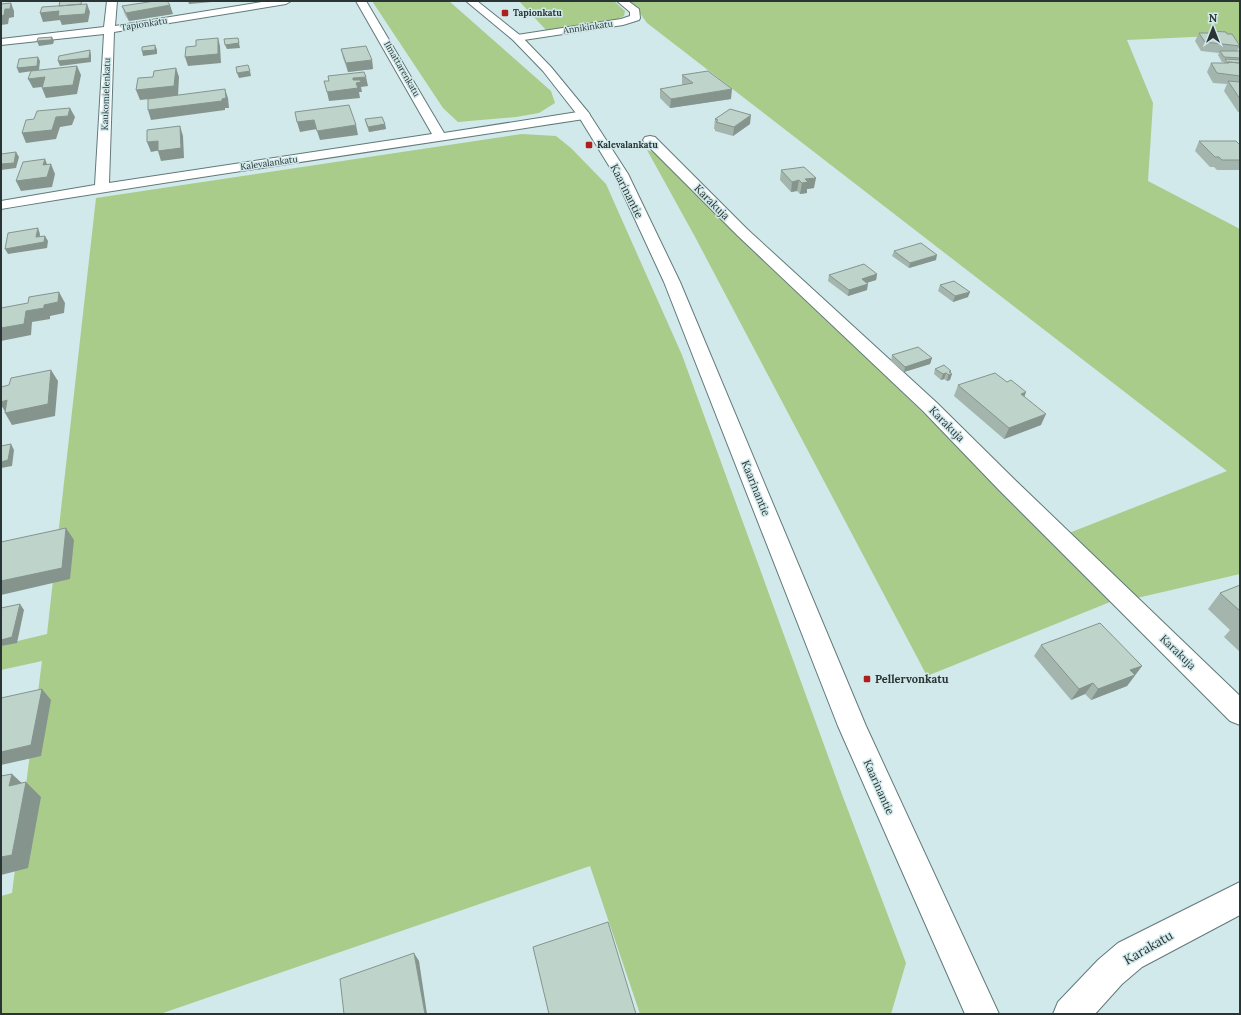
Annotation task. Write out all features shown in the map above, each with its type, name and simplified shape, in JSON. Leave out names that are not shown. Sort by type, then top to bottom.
[{"type":"street","name":"Kaukomielenkatu","points":[[102,188],[109,30],[112,1]]},
{"type":"street","name":"Tapionkatu","points":[[1,42],[109,30],[247,4],[286,1]]},
{"type":"street","name":"Ilmattarenkatu","points":[[361,1],[441,138]]},
{"type":"street","name":"Kaarinantie","points":[[471,1],[517,38],[547,69],[584,115],[621,174],[672,282],[852,726],[982,1014]]},
{"type":"street","name":"Annikinkatu","points":[[517,38],[614,24],[635,18],[635,12],[622,1]]},
{"type":"street","name":"Kalevalankatu","points":[[1,205],[102,188],[441,138],[584,115]]},
{"type":"street","name":"Karakuja","points":[[650,140],[742,232],[930,407],[1007,485],[1240,712]]},
{"type":"street","name":"Karakatu","points":[[1070,1014],[1110,972],[1130,955],[1240,898]]},
{"type":"green space","points":[[372,1],[449,1],[551,91],[555,103],[539,113],[516,117],[458,122],[443,108]]},
{"type":"green space","points":[[519,1],[614,1],[625,11],[624,16],[616,20],[546,30]]},
{"type":"green space","points":[[628,1],[1240,1],[1240,43],[1215,36],[1127,40],[1153,103],[1148,181],[1240,229],[1240,574],[1137,598],[1069,533],[1227,471],[647,23],[637,9]]},
{"type":"green space","points":[[522,134],[556,136],[571,148],[606,184],[682,355],[843,797],[906,963],[891,1014],[640,1014],[590,866],[160,1014],[1,1014],[1,896],[12,893],[42,661],[1,670],[1,645],[47,634],[96,198]]},
{"type":"green space","points":[[647,150],[657,153],[1115,600],[927,676],[694,235]]},
{"type":"building","points":[[60,1],[82,1],[81,4],[59,6]]},
{"type":"building","points":[[155,1],[167,1],[170,5],[126,13],[122,6]]},
{"type":"building","points":[[11,3],[10,9],[5,9],[4,15],[1,16],[1,4]]},
{"type":"building","points":[[87,4],[85,14],[58,16],[59,11],[40,13],[42,7]]},
{"type":"building","points":[[1211,31],[1232,34],[1240,46],[1205,42],[1199,33],[1212,33]]},
{"type":"building","points":[[52,37],[51,40],[37,41],[38,38]]},
{"type":"building","points":[[218,38],[218,54],[185,57],[186,47],[196,46],[196,40]]},
{"type":"building","points":[[238,38],[239,43],[225,45],[224,39]]},
{"type":"building","points":[[155,45],[155,50],[142,51],[142,47]]},
{"type":"building","points":[[366,46],[372,60],[346,63],[341,49]]},
{"type":"building","points":[[90,50],[89,58],[58,61],[59,56]]},
{"type":"building","points":[[1220,51],[1240,51],[1240,58],[1224,57]]},
{"type":"building","points":[[38,57],[37,66],[17,68],[19,59]]},
{"type":"building","points":[[1225,59],[1240,60],[1240,63],[1228,63]]},
{"type":"building","points":[[1228,62],[1240,63],[1240,76],[1217,73],[1211,63],[1229,63]]},
{"type":"building","points":[[248,65],[250,71],[237,73],[236,67]]},
{"type":"building","points":[[77,66],[73,85],[42,88],[45,77],[28,79],[31,71]]},
{"type":"building","points":[[176,68],[174,86],[136,90],[138,78],[153,77],[154,71]]},
{"type":"building","points":[[708,71],[732,89],[671,99],[660,89],[693,83],[682,75]]},
{"type":"building","points":[[364,72],[366,77],[353,78],[353,80],[360,80],[361,82],[356,83],[358,88],[327,92],[324,81],[329,81],[328,76]]},
{"type":"building","points":[[1228,81],[1240,82],[1240,99]]},
{"type":"building","points":[[225,89],[226,98],[222,99],[222,101],[148,110],[148,99]]},
{"type":"building","points":[[349,105],[356,125],[317,131],[314,120],[297,122],[295,112]]},
{"type":"building","points":[[70,108],[68,116],[56,117],[52,130],[22,133],[26,120],[34,119],[37,111]]},
{"type":"building","points":[[730,109],[751,115],[734,127],[716,122],[718,120],[715,119]]},
{"type":"building","points":[[382,117],[385,124],[368,127],[365,119]]},
{"type":"building","points":[[180,126],[181,148],[158,151],[158,141],[147,142],[147,130]]},
{"type":"building","points":[[1199,141],[1236,141],[1240,145],[1240,160],[1222,160],[1219,157],[1215,157]]},
{"type":"building","points":[[16,152],[14,163],[1,164],[1,154]]},
{"type":"building","points":[[45,159],[43,165],[51,164],[47,177],[16,181],[23,162]]},
{"type":"building","points":[[804,167],[816,178],[805,179],[808,182],[802,183],[799,180],[792,182],[781,170]]},
{"type":"building","points":[[38,228],[36,237],[45,236],[44,242],[5,249],[8,233]]},
{"type":"building","points":[[921,243],[937,255],[910,263],[894,251]]},
{"type":"building","points":[[864,264],[877,274],[862,279],[868,284],[849,290],[829,275]]},
{"type":"building","points":[[954,281],[970,292],[955,296],[940,285]]},
{"type":"building","points":[[59,292],[58,302],[44,305],[44,308],[26,311],[24,324],[1,328],[1,308],[28,303],[29,297]]},
{"type":"building","points":[[918,347],[932,358],[905,367],[892,355]]},
{"type":"building","points":[[944,365],[951,371],[949,372],[952,374],[943,374],[935,369]]},
{"type":"building","points":[[51,370],[48,404],[5,413],[7,400],[1,402],[1,387],[9,385],[11,378]]},
{"type":"building","points":[[995,373],[1007,382],[1011,380],[1026,392],[1021,394],[1046,414],[1009,428],[958,385]]},
{"type":"building","points":[[11,444],[8,460],[1,462],[1,446]]},
{"type":"building","points":[[66,528],[62,568],[1,581],[1,542]]},
{"type":"building","points":[[1240,585],[1240,611],[1220,593]]},
{"type":"building","points":[[20,604],[12,637],[1,640],[1,608]]},
{"type":"building","points":[[1100,623],[1142,666],[1130,670],[1135,675],[1098,689],[1093,683],[1079,689],[1041,645]]},
{"type":"building","points":[[42,689],[31,745],[1,752],[1,698]]},
{"type":"building","points":[[12,774],[9,786],[26,782],[12,855],[1,857],[1,776]]},
{"type":"building","points":[[608,922],[636,1014],[549,1014],[533,947]]},
{"type":"building","points":[[414,953],[425,1014],[344,1014],[340,979]]},
{"type":"place","name":"Tapionkatu","points":[[505,13]]},
{"type":"place","name":"Kalevalankatu","points":[[589,145]]},
{"type":"place","name":"Pellervonkatu","points":[[867,679]]}]
